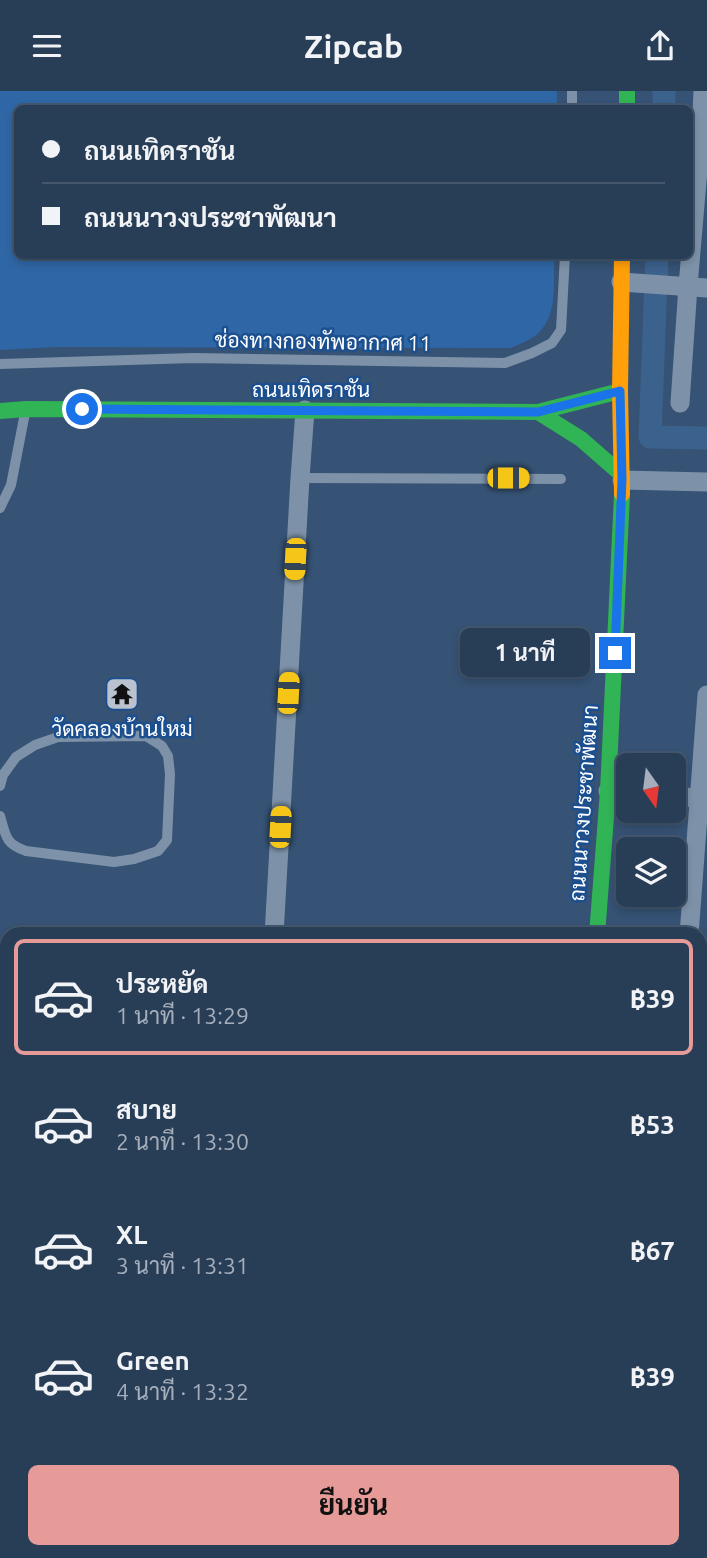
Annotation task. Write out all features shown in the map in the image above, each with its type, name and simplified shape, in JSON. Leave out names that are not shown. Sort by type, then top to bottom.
[{"type":"street","points":[[693,247],[704,136],[703,91]]},
{"type":"street","name":"ถนนนาวงประชาพัฒนา","points":[[618,753],[622,259]]},
{"type":"street","points":[[680,403],[692,259]]},
{"type":"street","points":[[621,282],[689,287]]},
{"type":"street","name":"ถนนเทิดราชัน","points":[[0,411],[538,412],[620,391]]},
{"type":"street","points":[[274,927],[305,410]]},
{"type":"street","points":[[538,412],[581,439],[622,477],[707,482]]},
{"type":"street","points":[[696,923],[707,695]]},
{"type":"street","name":"ถนนนาวงประชาพัฒนา","points":[[598,927],[616,806]]},
{"type":"lane","name":"ช่องทางกองทัพอากาศ 11","points":[[0,364],[193,358],[505,363],[552,343],[561,330],[565,259]]},
{"type":"lane","points":[[0,508],[11,485],[26,409]]},
{"type":"lane","points":[[300,478],[561,478]]},
{"type":"lane","points":[[0,786],[3,775],[16,757],[35,744],[58,737],[146,736],[162,747],[168,756],[170,774],[167,840],[158,851],[114,862],[26,851],[13,846],[0,816]]},
{"type":"shaded area","points":[[0,91],[557,91],[557,105],[14,105],[14,259],[554,259],[553,299],[552,309],[543,327],[527,341],[511,348],[56,347],[0,350]]},
{"type":"waterway","points":[[664,91],[664,105]]},
{"type":"waterway","points":[[657,259],[650,437],[707,438]]},
{"type":"traffic: fast","points":[[627,91],[627,105]]},
{"type":"traffic: fast","points":[[0,411],[538,412],[620,391]]},
{"type":"traffic: fast","points":[[538,412],[581,439],[621,474]]},
{"type":"traffic: fast","points":[[598,927],[608,791],[622,494]]},
{"type":"traffic: slow","points":[[622,259],[622,494]]},
{"type":"place","name":"วัดคลองบ้านใหม่","points":[[122,694]]},
{"type":"route","points":[[82,409],[538,412],[620,391],[622,479],[615,653]]}]
